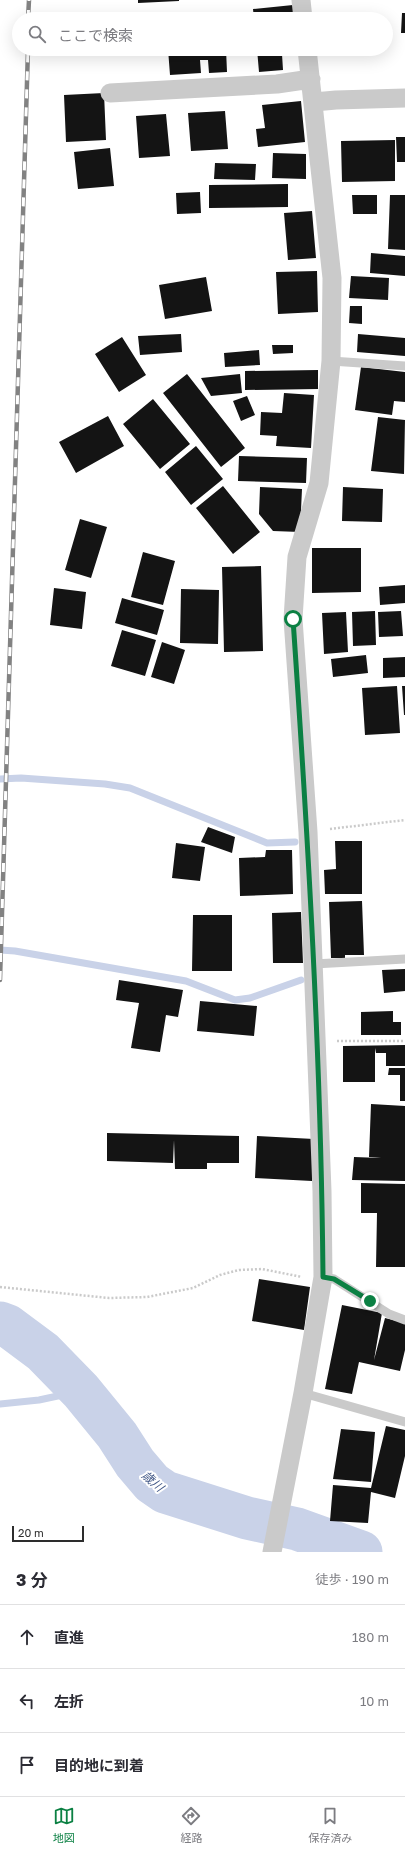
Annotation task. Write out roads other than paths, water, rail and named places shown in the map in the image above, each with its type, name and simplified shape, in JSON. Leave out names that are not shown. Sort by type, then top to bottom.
[{"type":"street","points":[[301,0],[303,12]]},
{"type":"street","points":[[274,1546],[323,1277],[322,1191],[308,832],[293,619],[297,557],[319,482],[331,361],[332,278],[308,56]]},
{"type":"street","points":[[110,93],[277,84],[311,79]]},
{"type":"street","points":[[314,102],[405,98]]},
{"type":"lane","points":[[331,361],[405,366]]},
{"type":"lane","points":[[314,964],[405,959]]},
{"type":"lane","points":[[323,1277],[334,1279],[389,1314],[405,1320]]},
{"type":"lane","points":[[303,1393],[405,1422]]},
{"type":"waterway","points":[[0,779],[21,778],[105,784],[130,788],[267,843],[295,842]]},
{"type":"waterway","points":[[0,950],[15,951],[186,981],[235,1000],[250,998],[301,980]]},
{"type":"waterway","name":"歳川","points":[[0,1323],[8,1326],[43,1352],[81,1391],[117,1435],[135,1463],[152,1483],[165,1492],[247,1518],[297,1529],[361,1552]]},
{"type":"waterway","points":[[0,1404],[39,1400],[81,1391]]},
{"type":"railway","points":[[28,12],[29,0]]},
{"type":"railway","points":[[0,980],[28,56]]}]
